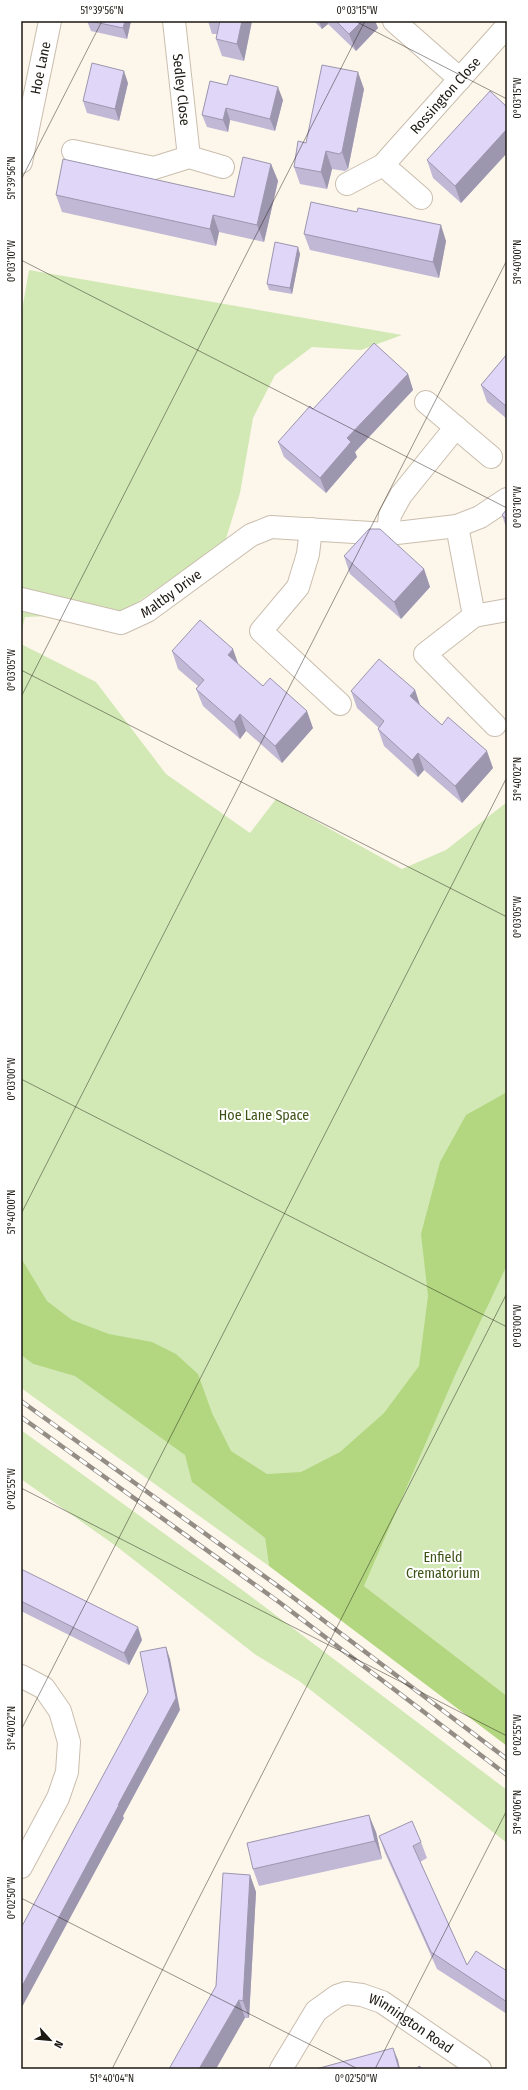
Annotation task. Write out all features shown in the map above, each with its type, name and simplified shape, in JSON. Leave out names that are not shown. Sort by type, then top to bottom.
[{"type":"street","name":"Hoe Lane","points":[[21,162],[50,21]]},
{"type":"street","name":"Sedley Close","points":[[174,21],[189,157]]},
{"type":"street","points":[[394,21],[460,79]]},
{"type":"street","name":"Rossington Close","points":[[347,184],[383,165],[507,26]]},
{"type":"street","points":[[73,151],[154,168],[189,157],[223,167]]},
{"type":"street","points":[[383,165],[421,198]]},
{"type":"street","points":[[426,402],[491,457]]},
{"type":"street","points":[[388,534],[390,515],[401,495],[456,427]]},
{"type":"street","name":"Maltby Drive","points":[[21,600],[121,623],[147,611],[251,535],[270,527],[388,534],[456,526],[480,517],[507,499]]},
{"type":"street","points":[[456,526],[474,616]]},
{"type":"street","points":[[310,530],[308,554],[298,587],[261,631],[340,704]]},
{"type":"street","points":[[495,725],[425,654],[474,616],[507,610]]},
{"type":"street","points":[[21,1676],[44,1688],[60,1711],[69,1742],[67,1772],[58,1798],[21,1867]]},
{"type":"street","name":"Winnington Road","points":[[281,2069],[316,2011],[336,1996],[346,1993],[362,1995],[382,2002],[480,2069]]},
{"type":"green space","points":[[29,270],[402,335],[361,350],[312,347],[275,375],[253,418],[240,493],[225,542],[122,613],[25,617],[21,634],[21,316]]},
{"type":"green space","name":"Hoe Lane Space","points":[[21,644],[96,682],[166,774],[250,833],[276,799],[402,869],[446,850],[507,802],[507,1696],[364,1586],[192,1482],[265,1538],[269,1566],[21,1388],[21,1355],[33,1364],[73,1375],[21,1337]]},
{"type":"green space","points":[[507,1092],[507,1265],[456,1373],[364,1586],[507,1696],[507,1746],[269,1566],[265,1538],[192,1482],[185,1455],[75,1376],[33,1364],[21,1355],[21,1258],[47,1301],[72,1320],[109,1334],[152,1342],[176,1354],[198,1374],[212,1413],[231,1451],[267,1474],[301,1472],[340,1452],[384,1413],[419,1366],[428,1296],[421,1234],[440,1162],[466,1115]]},
{"type":"green space","points":[[21,1430],[245,1592],[507,1790],[507,1843],[299,1681],[256,1655],[116,1546],[21,1479]]},
{"type":"building","points":[[90,21],[125,21],[123,28]]},
{"type":"building","points":[[220,21],[242,21],[237,44],[216,39]]},
{"type":"building","points":[[336,21],[362,21],[349,34]]},
{"type":"building","points":[[92,63],[124,71],[115,109],[83,101]]},
{"type":"building","points":[[322,65],[358,72],[342,152],[339,154],[326,151],[321,172],[294,167],[298,141],[306,143]]},
{"type":"building","points":[[230,75],[278,87],[270,119],[226,108],[223,120],[202,115],[210,81],[227,85]]},
{"type":"building","points":[[490,91],[507,107],[507,129],[455,186],[427,160]]},
{"type":"building","points":[[243,157],[271,164],[257,225],[213,215],[210,229],[56,195],[63,159],[234,197]]},
{"type":"building","points":[[311,202],[357,212],[358,208],[441,225],[433,262],[304,234]]},
{"type":"building","points":[[275,242],[298,247],[290,288],[267,284]]},
{"type":"building","points":[[374,343],[408,374],[347,438],[351,442],[320,478],[278,442],[310,406],[313,409]]},
{"type":"building","points":[[507,354],[507,407],[481,385]]},
{"type":"building","points":[[507,509],[507,520],[502,515]]},
{"type":"building","points":[[369,529],[380,529],[424,569],[394,602],[344,556]]},
{"type":"building","points":[[200,620],[233,649],[228,655],[263,686],[270,678],[307,711],[275,746],[240,714],[234,722],[196,689],[204,680],[172,651]]},
{"type":"building","points":[[379,659],[415,690],[410,696],[442,725],[448,717],[487,751],[455,786],[418,753],[412,760],[378,729],[384,721],[351,691]]},
{"type":"building","points":[[21,1569],[138,1627],[124,1653],[21,1601]]},
{"type":"building","points":[[166,1647],[176,1698],[21,1988],[21,1928],[148,1692],[140,1652]]},
{"type":"building","points":[[369,1815],[375,1841],[253,1869],[247,1843]]},
{"type":"building","points":[[412,1821],[421,1842],[413,1846],[467,1965],[476,1951],[507,1971],[507,2002],[431,1952],[379,1836]]},
{"type":"building","points":[[223,1873],[250,1875],[243,2001],[239,2000],[199,2069],[169,2069],[216,1986]]},
{"type":"building","points":[[393,2048],[399,2069],[316,2069]]},
{"type":"railway","points":[[21,1401],[282,1589],[507,1759]]},
{"type":"railway","points":[[21,1417],[279,1602],[507,1775]]},
{"type":"park label","name":"Enfield Crematorium","points":[[443,1566]]}]
